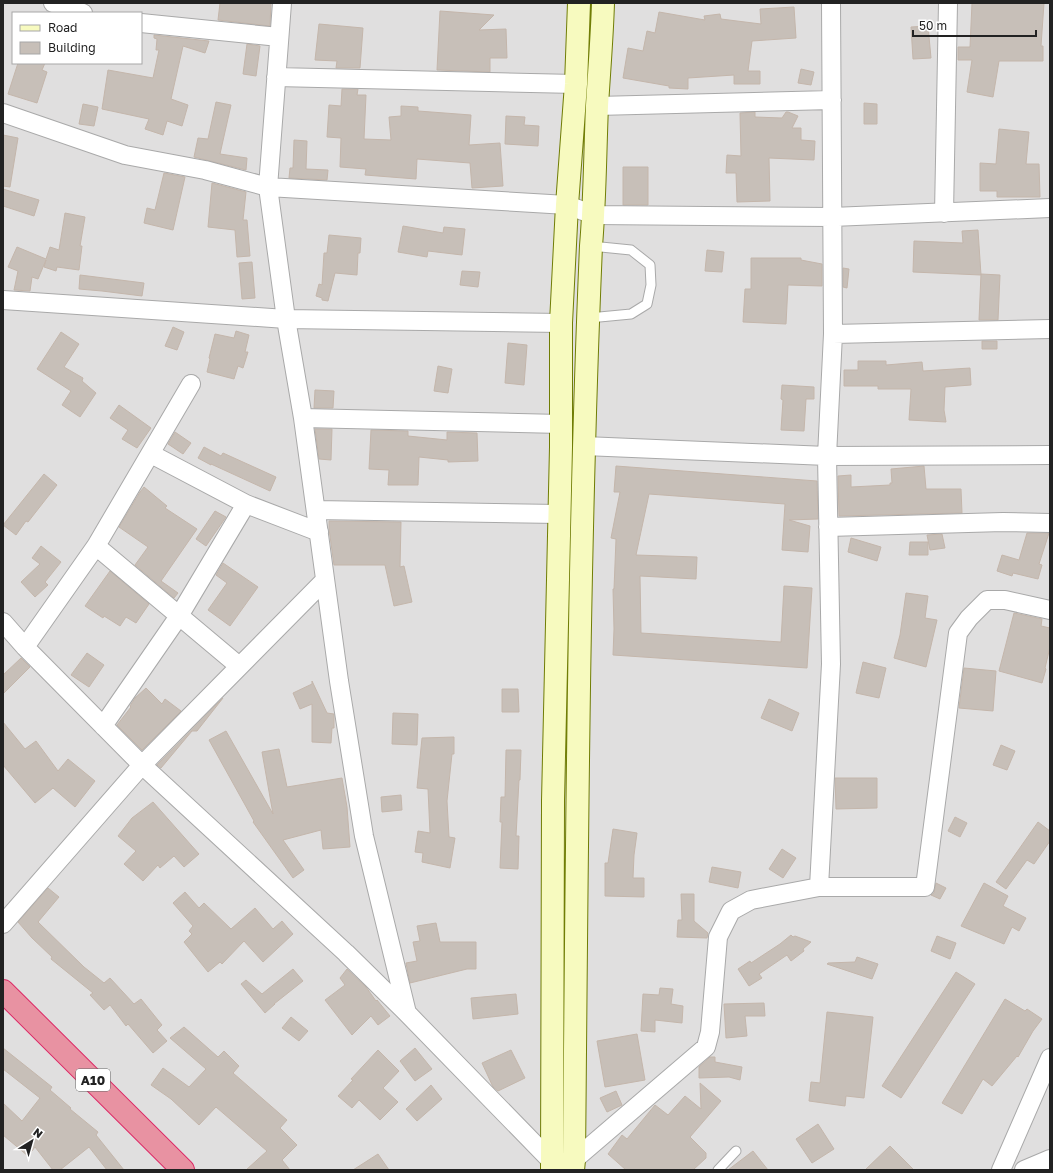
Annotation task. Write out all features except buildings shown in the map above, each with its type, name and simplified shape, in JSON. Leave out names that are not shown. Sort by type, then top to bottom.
[{"type":"highway","name":"A10","points":[[3,991],[183,1170]]},
{"type":"main road","points":[[562,1167],[553,801],[561,447],[561,323],[567,205],[576,84],[579,3]]},
{"type":"main road","points":[[562,1167],[577,803],[588,318],[603,3]]},
{"type":"street","points":[[53,3],[81,12]]},
{"type":"street","points":[[282,3],[268,187],[286,319],[303,418],[339,681],[364,836],[407,1013]]},
{"type":"street","points":[[819,887],[831,664],[827,456],[833,334],[831,3]]},
{"type":"street","points":[[944,213],[948,3]]},
{"type":"street","points":[[142,23],[279,37]]},
{"type":"street","points":[[276,77],[576,84]]},
{"type":"street","points":[[598,106],[832,100]]},
{"type":"street","points":[[3,113],[125,155],[205,170],[268,187],[567,205],[594,215],[832,216],[1050,208]]},
{"type":"street","points":[[3,300],[286,319],[561,323]]},
{"type":"street","points":[[833,334],[1050,329]]},
{"type":"street","points":[[25,647],[96,546],[191,384]]},
{"type":"street","points":[[303,418],[561,424]]},
{"type":"street","points":[[584,446],[827,456],[1050,455]]},
{"type":"street","points":[[151,454],[246,504],[319,532]]},
{"type":"street","points":[[103,726],[179,616],[246,504]]},
{"type":"street","points":[[316,510],[559,514]]},
{"type":"street","points":[[828,527],[1003,522],[1050,523]]},
{"type":"street","points":[[96,546],[239,666]]},
{"type":"street","points":[[3,924],[142,765],[325,580]]},
{"type":"street","points":[[3,622],[25,647],[142,765],[346,953],[562,1167],[706,1047],[710,1032],[718,937],[730,911],[751,900],[819,887],[926,887],[958,633],[969,618],[987,600],[1005,600],[1050,610]]},
{"type":"street","points":[[1001,1170],[1050,1058]]},
{"type":"street","points":[[1024,1170],[1046,1164]]},
{"type":"lane","points":[[588,318],[631,314],[647,304],[651,285],[650,265],[631,250],[591,246]]},
{"type":"lane","points":[[718,1170],[736,1150]]},
{"type":"shaded area","points":[[3,3],[1050,3],[1050,1170],[3,1170]]}]
